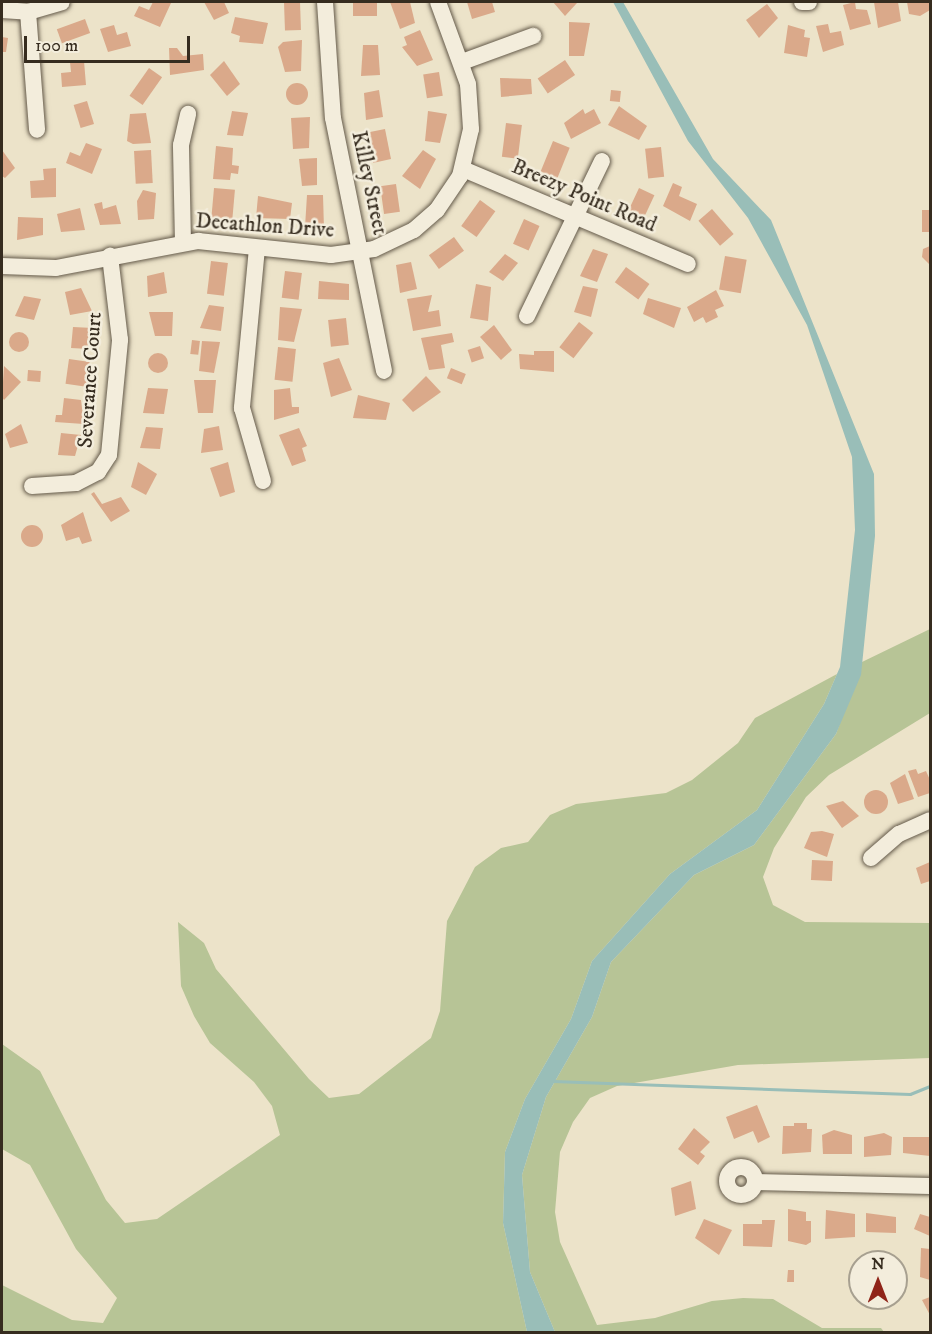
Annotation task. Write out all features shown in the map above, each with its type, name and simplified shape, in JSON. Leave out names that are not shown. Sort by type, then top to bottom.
[{"type":"street","points":[[2,10],[28,12],[62,2]]},
{"type":"street","name":"Killey Street","points":[[325,2],[333,118],[384,371]]},
{"type":"street","name":"Decathlon Drive","points":[[2,266],[56,268],[183,243],[331,255],[360,251],[414,230],[437,210],[463,169],[471,129],[462,62],[438,2]]},
{"type":"street","points":[[802,2],[809,2]]},
{"type":"street","points":[[28,12],[37,130]]},
{"type":"street","points":[[462,62],[533,36]]},
{"type":"street","points":[[183,243],[181,145],[188,114]]},
{"type":"street","points":[[527,316],[602,161]]},
{"type":"street","name":"Breezy Point Road","points":[[463,169],[688,264]]},
{"type":"street","points":[[257,248],[242,408],[263,481]]},
{"type":"street","name":"Severance Court","points":[[32,486],[61,487],[83,481],[98,472],[109,455],[120,340],[110,256]]},
{"type":"street","points":[[871,858],[899,834],[930,820]]},
{"type":"street","points":[[755,1182],[930,1186]]},
{"type":"green space","points":[[930,629],[930,713],[829,775],[806,797],[774,848],[763,877],[773,905],[805,922],[930,923],[930,1058],[738,1065],[617,1086],[590,1098],[573,1122],[560,1152],[555,1212],[560,1242],[597,1325],[655,1318],[712,1301],[743,1298],[773,1299],[822,1328],[881,1328],[884,1332],[555,1332],[530,1272],[522,1175],[546,1097],[592,1017],[611,962],[694,875],[754,845],[836,734],[862,662]]},
{"type":"green space","points":[[837,674],[824,704],[757,810],[670,874],[592,961],[571,1019],[525,1099],[505,1152],[503,1223],[527,1332],[2,1332],[2,1285],[72,1320],[103,1323],[117,1298],[76,1249],[30,1165],[2,1149],[2,1044],[40,1071],[106,1200],[125,1223],[157,1219],[280,1135],[272,1106],[254,1082],[210,1043],[194,1016],[181,986],[178,922],[204,943],[216,969],[309,1079],[329,1098],[359,1094],[431,1038],[440,1011],[447,921],[475,867],[501,848],[528,842],[550,815],[576,804],[666,793],[692,780],[738,743],[755,718]]},
{"type":"water","points":[[613,2],[623,2],[713,159],[771,220],[874,474],[875,536],[861,675],[836,734],[754,845],[694,875],[611,962],[592,1017],[546,1097],[522,1175],[530,1272],[555,1332],[527,1332],[503,1223],[505,1152],[525,1099],[571,1019],[592,961],[670,874],[757,810],[824,704],[840,667],[855,530],[852,457],[807,325],[748,218],[688,141]]},
{"type":"building","points":[[153,2],[171,3],[160,27],[134,16],[139,6],[149,10]]},
{"type":"building","points":[[204,2],[224,2],[229,13],[214,20]]},
{"type":"building","points":[[300,2],[301,30],[285,31],[284,3]]},
{"type":"building","points":[[353,2],[377,2],[377,16],[353,16]]},
{"type":"building","points":[[390,2],[410,2],[415,23],[400,29]]},
{"type":"building","points":[[467,2],[492,2],[495,12],[472,19]]},
{"type":"building","points":[[553,2],[576,2],[577,3],[565,16]]},
{"type":"building","points":[[855,2],[856,9],[867,10],[871,24],[850,30],[843,5]]},
{"type":"building","points":[[874,2],[898,2],[901,21],[878,28]]},
{"type":"building","points":[[907,2],[930,2],[930,10],[920,16],[909,14]]},
{"type":"building","points":[[767,4],[778,18],[759,38],[746,20]]},
{"type":"building","points":[[235,17],[268,23],[263,44],[239,42],[240,36],[231,33]]},
{"type":"building","points":[[85,19],[90,33],[62,43],[57,29]]},
{"type":"building","points":[[569,22],[590,23],[584,56],[569,56]]},
{"type":"building","points":[[828,24],[830,33],[841,31],[844,45],[823,52],[816,26]]},
{"type":"building","points":[[114,25],[117,35],[127,32],[131,46],[108,52],[100,29]]},
{"type":"building","points":[[788,25],[805,30],[804,37],[810,38],[807,57],[784,53]]},
{"type":"building","points":[[420,30],[433,60],[417,66],[402,47],[407,45],[404,37]]},
{"type":"building","points":[[2,37],[8,38],[6,52],[2,52]]},
{"type":"building","points":[[302,40],[301,71],[285,72],[278,47],[283,42]]},
{"type":"building","points":[[363,45],[378,45],[380,75],[361,76]]},
{"type":"building","points":[[169,48],[177,48],[183,56],[203,54],[204,70],[170,75]]},
{"type":"building","points":[[565,60],[575,75],[548,93],[538,78]]},
{"type":"building","points":[[84,61],[86,85],[62,87],[61,73],[71,72],[70,62]]},
{"type":"building","points":[[224,61],[240,84],[227,96],[210,75]]},
{"type":"building","points":[[149,68],[162,77],[143,105],[129,96]]},
{"type":"building","points":[[439,72],[443,96],[427,98],[423,75]]},
{"type":"building","points":[[500,78],[531,79],[532,94],[501,97]]},
{"type":"building","points":[[297,83],[305,86],[308,94],[305,102],[297,105],[289,102],[286,94],[289,86]]},
{"type":"building","points":[[379,90],[383,117],[366,120],[364,93]]},
{"type":"building","points":[[611,90],[621,91],[620,102],[610,101]]},
{"type":"building","points":[[87,101],[94,124],[81,128],[74,105]]},
{"type":"building","points":[[619,106],[647,126],[639,140],[608,125]]},
{"type":"building","points":[[583,109],[585,114],[594,109],[601,123],[571,139],[564,123]]},
{"type":"building","points":[[232,111],[248,113],[243,136],[227,135]]},
{"type":"building","points":[[428,111],[447,114],[440,143],[425,141]]},
{"type":"building","points":[[146,113],[151,143],[133,144],[127,141],[130,114]]},
{"type":"building","points":[[310,117],[309,148],[293,149],[291,118]]},
{"type":"building","points":[[506,123],[522,125],[518,159],[502,157]]},
{"type":"building","points":[[385,129],[391,159],[373,163],[370,132]]},
{"type":"building","points":[[553,141],[570,148],[557,178],[541,172]]},
{"type":"building","points":[[86,143],[102,149],[92,174],[66,163],[70,152],[80,156]]},
{"type":"building","points":[[216,146],[233,148],[232,165],[239,166],[238,174],[231,173],[230,180],[213,179]]},
{"type":"building","points":[[661,147],[664,177],[648,179],[645,149]]},
{"type":"building","points":[[2,150],[15,168],[5,178],[2,176]]},
{"type":"building","points":[[151,150],[153,183],[136,184],[134,151]]},
{"type":"building","points":[[423,150],[436,159],[420,189],[402,176]]},
{"type":"building","points":[[317,158],[317,185],[302,186],[299,159]]},
{"type":"building","points":[[56,168],[56,197],[31,198],[30,181],[44,180],[43,169]]},
{"type":"building","points":[[673,183],[682,187],[679,196],[697,204],[690,221],[663,206]]},
{"type":"building","points":[[396,184],[400,212],[384,214],[380,186]]},
{"type":"building","points":[[214,188],[235,190],[232,223],[211,221]]},
{"type":"building","points":[[639,188],[654,195],[642,221],[627,214]]},
{"type":"building","points":[[143,190],[156,193],[154,219],[138,220],[137,201]]},
{"type":"building","points":[[307,195],[323,195],[324,229],[305,227]]},
{"type":"building","points":[[258,196],[292,203],[290,219],[256,218]]},
{"type":"building","points":[[480,200],[495,211],[477,237],[461,226]]},
{"type":"building","points":[[102,202],[103,209],[116,205],[121,224],[100,225],[94,204]]},
{"type":"building","points":[[80,208],[85,230],[61,232],[57,214]]},
{"type":"building","points":[[712,209],[734,234],[720,246],[698,221]]},
{"type":"building","points":[[922,210],[930,210],[930,232],[922,232]]},
{"type":"building","points":[[18,217],[43,218],[43,235],[17,240]]},
{"type":"building","points":[[524,219],[540,226],[529,251],[513,244]]},
{"type":"building","points":[[454,237],[464,251],[439,269],[429,255]]},
{"type":"building","points":[[930,246],[930,265],[922,257],[923,249]]},
{"type":"building","points":[[593,249],[608,254],[597,282],[580,276]]},
{"type":"building","points":[[505,254],[518,263],[503,281],[489,272]]},
{"type":"building","points":[[725,256],[747,260],[741,293],[719,289]]},
{"type":"building","points":[[211,261],[228,263],[224,296],[207,294]]},
{"type":"building","points":[[411,262],[417,289],[400,293],[396,265]]},
{"type":"building","points":[[626,267],[649,284],[638,299],[615,282]]},
{"type":"building","points":[[285,271],[302,273],[299,300],[282,298]]},
{"type":"building","points":[[164,272],[167,293],[148,297],[147,276]]},
{"type":"building","points":[[319,281],[349,284],[349,300],[318,299]]},
{"type":"building","points":[[476,284],[491,287],[488,321],[470,318]]},
{"type":"building","points":[[583,286],[598,289],[591,317],[574,312]]},
{"type":"building","points":[[81,288],[92,311],[70,315],[65,292]]},
{"type":"building","points":[[716,290],[724,306],[715,310],[718,317],[706,323],[703,317],[694,322],[687,307]]},
{"type":"building","points":[[432,295],[428,312],[439,310],[441,326],[413,331],[407,299]]},
{"type":"building","points":[[24,296],[41,299],[34,320],[15,316]]},
{"type":"building","points":[[648,298],[681,308],[674,328],[643,314]]},
{"type":"building","points":[[209,305],[224,307],[221,331],[200,328]]},
{"type":"building","points":[[280,307],[302,309],[294,342],[278,340]]},
{"type":"building","points":[[149,312],[173,312],[172,336],[155,336]]},
{"type":"building","points":[[346,318],[349,345],[331,347],[328,320]]},
{"type":"building","points":[[579,322],[593,333],[573,358],[559,347]]},
{"type":"building","points":[[494,325],[512,350],[501,360],[480,337]]},
{"type":"building","points":[[73,327],[93,328],[89,349],[71,348]]},
{"type":"building","points":[[15,332],[23,332],[29,338],[29,346],[23,352],[15,352],[9,346],[9,338]]},
{"type":"building","points":[[452,333],[454,342],[441,345],[445,368],[429,370],[421,338]]},
{"type":"building","points":[[192,340],[200,341],[198,355],[190,354]]},
{"type":"building","points":[[202,341],[220,342],[214,373],[199,371]]},
{"type":"building","points":[[480,346],[484,358],[472,362],[468,350]]},
{"type":"building","points":[[278,347],[296,349],[292,382],[275,380]]},
{"type":"building","points":[[534,351],[554,351],[554,372],[520,369],[519,354],[534,355]]},
{"type":"building","points":[[154,353],[162,353],[168,359],[168,367],[162,373],[154,373],[148,367],[148,359]]},
{"type":"building","points":[[339,358],[352,390],[331,397],[323,363]]},
{"type":"building","points":[[69,359],[90,362],[86,387],[66,384]]},
{"type":"building","points":[[4,366],[21,382],[4,400],[2,397]]},
{"type":"building","points":[[451,368],[466,374],[462,384],[447,378]]},
{"type":"building","points":[[28,370],[41,371],[40,382],[27,381]]},
{"type":"building","points":[[426,376],[441,392],[413,412],[402,400]]},
{"type":"building","points":[[194,380],[216,380],[213,413],[198,413]]},
{"type":"building","points":[[148,388],[168,389],[164,414],[143,413]]},
{"type":"building","points":[[290,388],[292,407],[299,407],[299,413],[274,420],[274,390]]},
{"type":"building","points":[[358,395],[390,403],[386,420],[353,418]]},
{"type":"building","points":[[64,398],[81,400],[84,424],[55,422],[56,415],[62,415]]},
{"type":"building","points":[[21,424],[28,443],[10,448],[5,434]]},
{"type":"building","points":[[219,426],[223,450],[201,453],[204,429]]},
{"type":"building","points":[[146,427],[163,428],[160,449],[140,448]]},
{"type":"building","points":[[299,428],[307,446],[302,448],[306,461],[292,466],[279,435]]},
{"type":"building","points":[[61,433],[81,435],[75,456],[58,455]]},
{"type":"building","points":[[138,462],[157,474],[146,495],[131,487]]},
{"type":"building","points":[[228,462],[235,492],[220,497],[210,468]]},
{"type":"building","points":[[94,492],[102,504],[121,497],[130,511],[111,522],[91,494]]},
{"type":"building","points":[[83,512],[92,541],[82,544],[79,537],[66,541],[61,525]]},
{"type":"building","points":[[32,525],[42,532],[43,536],[36,546],[32,547],[22,540],[21,536],[28,526]]},
{"type":"building","points":[[916,769],[918,774],[926,771],[930,780],[930,793],[918,797],[908,771]]},
{"type":"building","points":[[905,774],[914,799],[898,804],[890,783]]},
{"type":"building","points":[[876,790],[884,794],[888,802],[884,810],[876,814],[868,810],[864,802],[868,794]]},
{"type":"building","points":[[843,801],[859,816],[842,828],[826,806]]},
{"type":"building","points":[[822,831],[834,834],[827,857],[804,848],[811,832]]},
{"type":"building","points":[[812,860],[833,861],[832,881],[811,880]]},
{"type":"building","points":[[930,862],[930,881],[921,884],[916,868]]},
{"type":"building","points":[[757,1105],[770,1137],[758,1143],[753,1131],[734,1139],[726,1117]]},
{"type":"building","points":[[794,1123],[807,1123],[807,1129],[812,1129],[811,1152],[782,1154],[783,1126],[794,1126]]},
{"type":"building","points":[[694,1128],[710,1142],[700,1152],[705,1156],[698,1165],[678,1149]]},
{"type":"building","points":[[834,1130],[852,1135],[852,1154],[823,1154],[822,1135]]},
{"type":"building","points":[[884,1133],[892,1137],[891,1155],[864,1157],[864,1137]]},
{"type":"building","points":[[903,1137],[930,1137],[930,1156],[903,1153]]},
{"type":"building","points":[[691,1181],[696,1209],[675,1216],[671,1188]]},
{"type":"building","points":[[788,1209],[806,1212],[806,1221],[811,1221],[811,1242],[806,1245],[788,1241]]},
{"type":"building","points":[[826,1210],[855,1214],[855,1237],[825,1239]]},
{"type":"building","points":[[866,1213],[896,1217],[896,1233],[866,1232]]},
{"type":"building","points":[[920,1214],[930,1217],[930,1236],[914,1229]]},
{"type":"building","points":[[704,1219],[732,1230],[719,1255],[695,1238]]},
{"type":"building","points":[[762,1220],[775,1220],[772,1247],[743,1246],[743,1224],[762,1224]]},
{"type":"building","points":[[921,1248],[930,1249],[930,1280],[920,1277]]},
{"type":"building","points":[[788,1270],[794,1270],[794,1282],[787,1282]]},
{"type":"building","points":[[930,1297],[930,1315],[922,1300]]},
{"type":"waterway","points":[[553,1081],[910,1094],[930,1086]]}]
